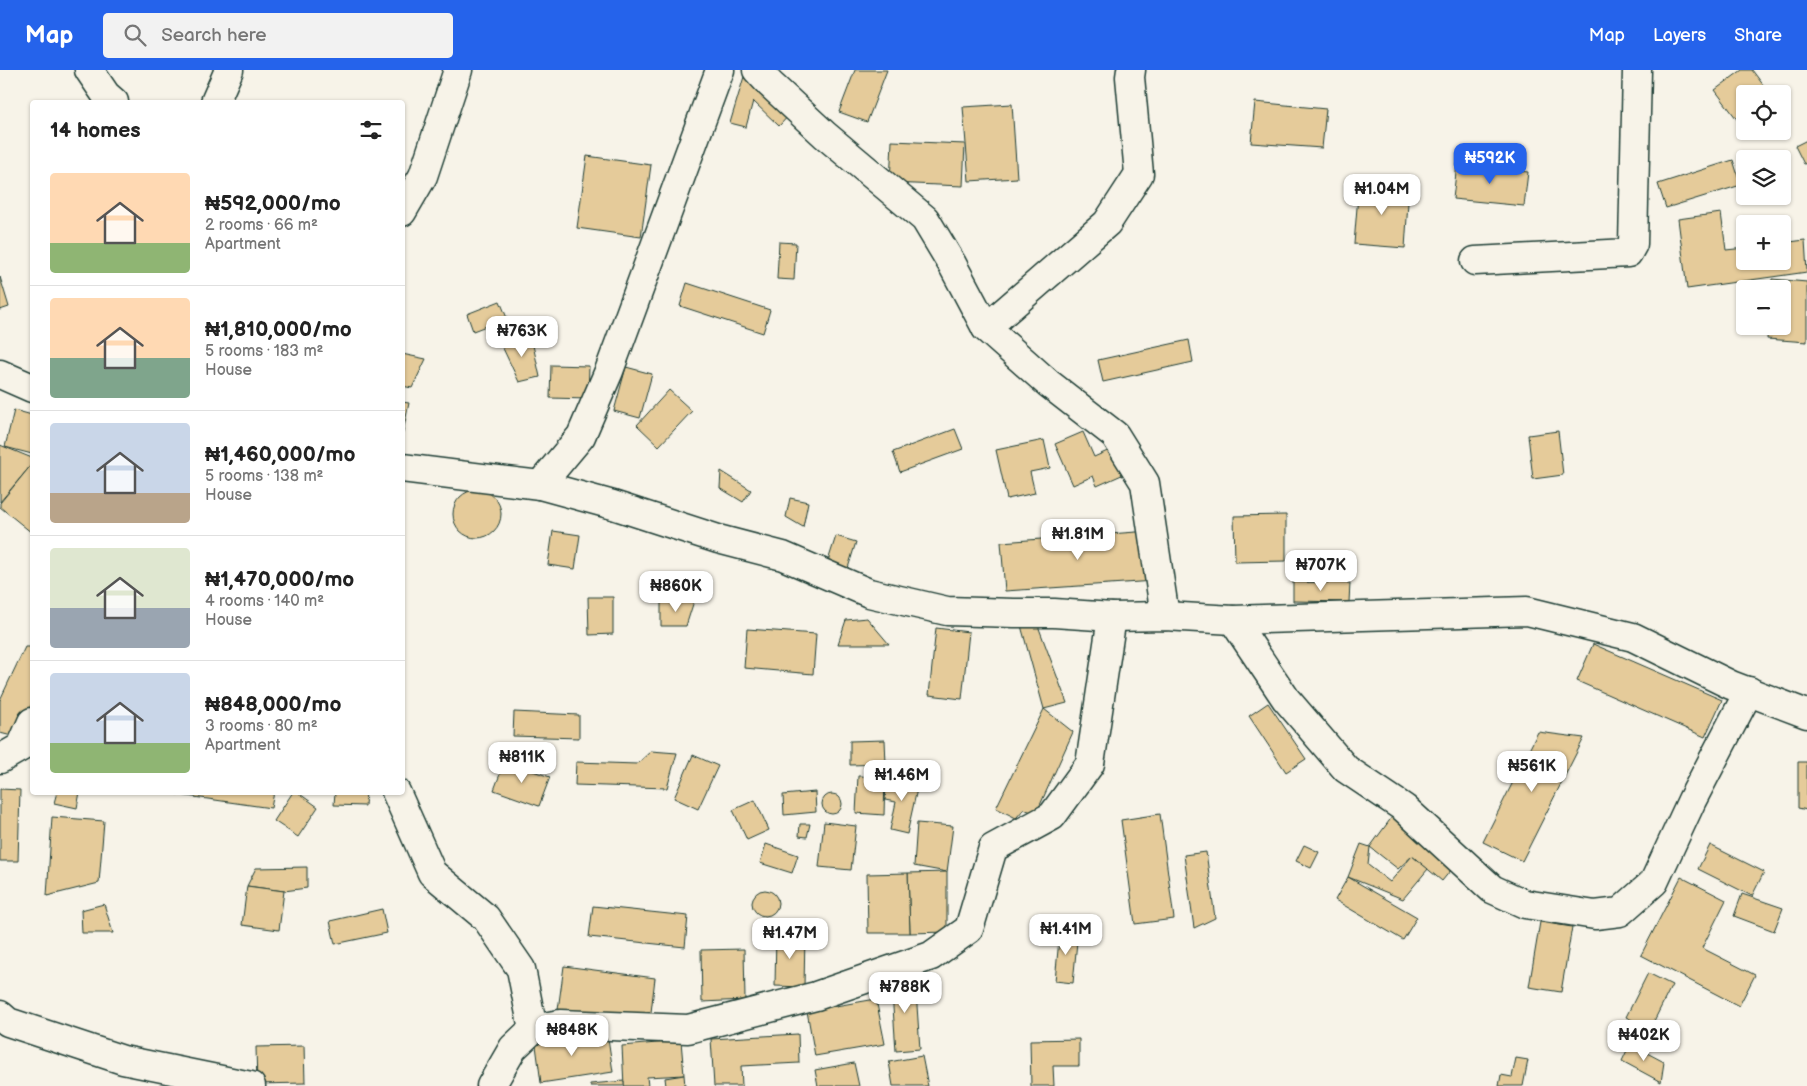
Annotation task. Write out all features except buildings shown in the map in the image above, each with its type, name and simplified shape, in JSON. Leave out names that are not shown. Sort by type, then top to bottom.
[{"type":"street","points":[[89,70],[106,95],[112,100]]},
{"type":"street","points":[[215,100],[229,70]]},
{"type":"street","points":[[405,207],[423,176],[458,70]]},
{"type":"street","points":[[540,485],[581,436],[609,371],[720,70]]},
{"type":"street","points":[[757,70],[825,135],[925,219],[952,264],[986,328],[1048,383],[1115,435],[1146,483],[1165,616]]},
{"type":"street","points":[[986,328],[1107,223],[1139,174],[1130,77],[1131,70]]},
{"type":"street","points":[[1475,261],[1628,253],[1634,244],[1637,70]]},
{"type":"street","points":[[0,374],[30,387]]},
{"type":"street","points":[[405,468],[540,485],[783,556],[869,592],[947,611],[1054,613],[1112,617],[1165,616],[1234,620],[1527,612],[1633,637],[1731,685],[1807,714]]},
{"type":"street","points":[[491,1086],[513,1048],[533,1029],[560,1024],[688,1029],[816,996],[931,956],[969,929],[993,848],[1052,816],[1090,764],[1112,617]]},
{"type":"street","points":[[1234,620],[1286,698],[1346,769],[1404,808],[1492,889],[1525,904],[1595,915],[1620,912],[1654,882],[1692,800],[1749,691]]},
{"type":"street","points":[[0,759],[21,747],[30,727]]},
{"type":"street","points":[[397,795],[432,873],[486,918],[521,969],[533,1029]]},
{"type":"street","points":[[3,1021],[123,1060],[251,1086]]}]
